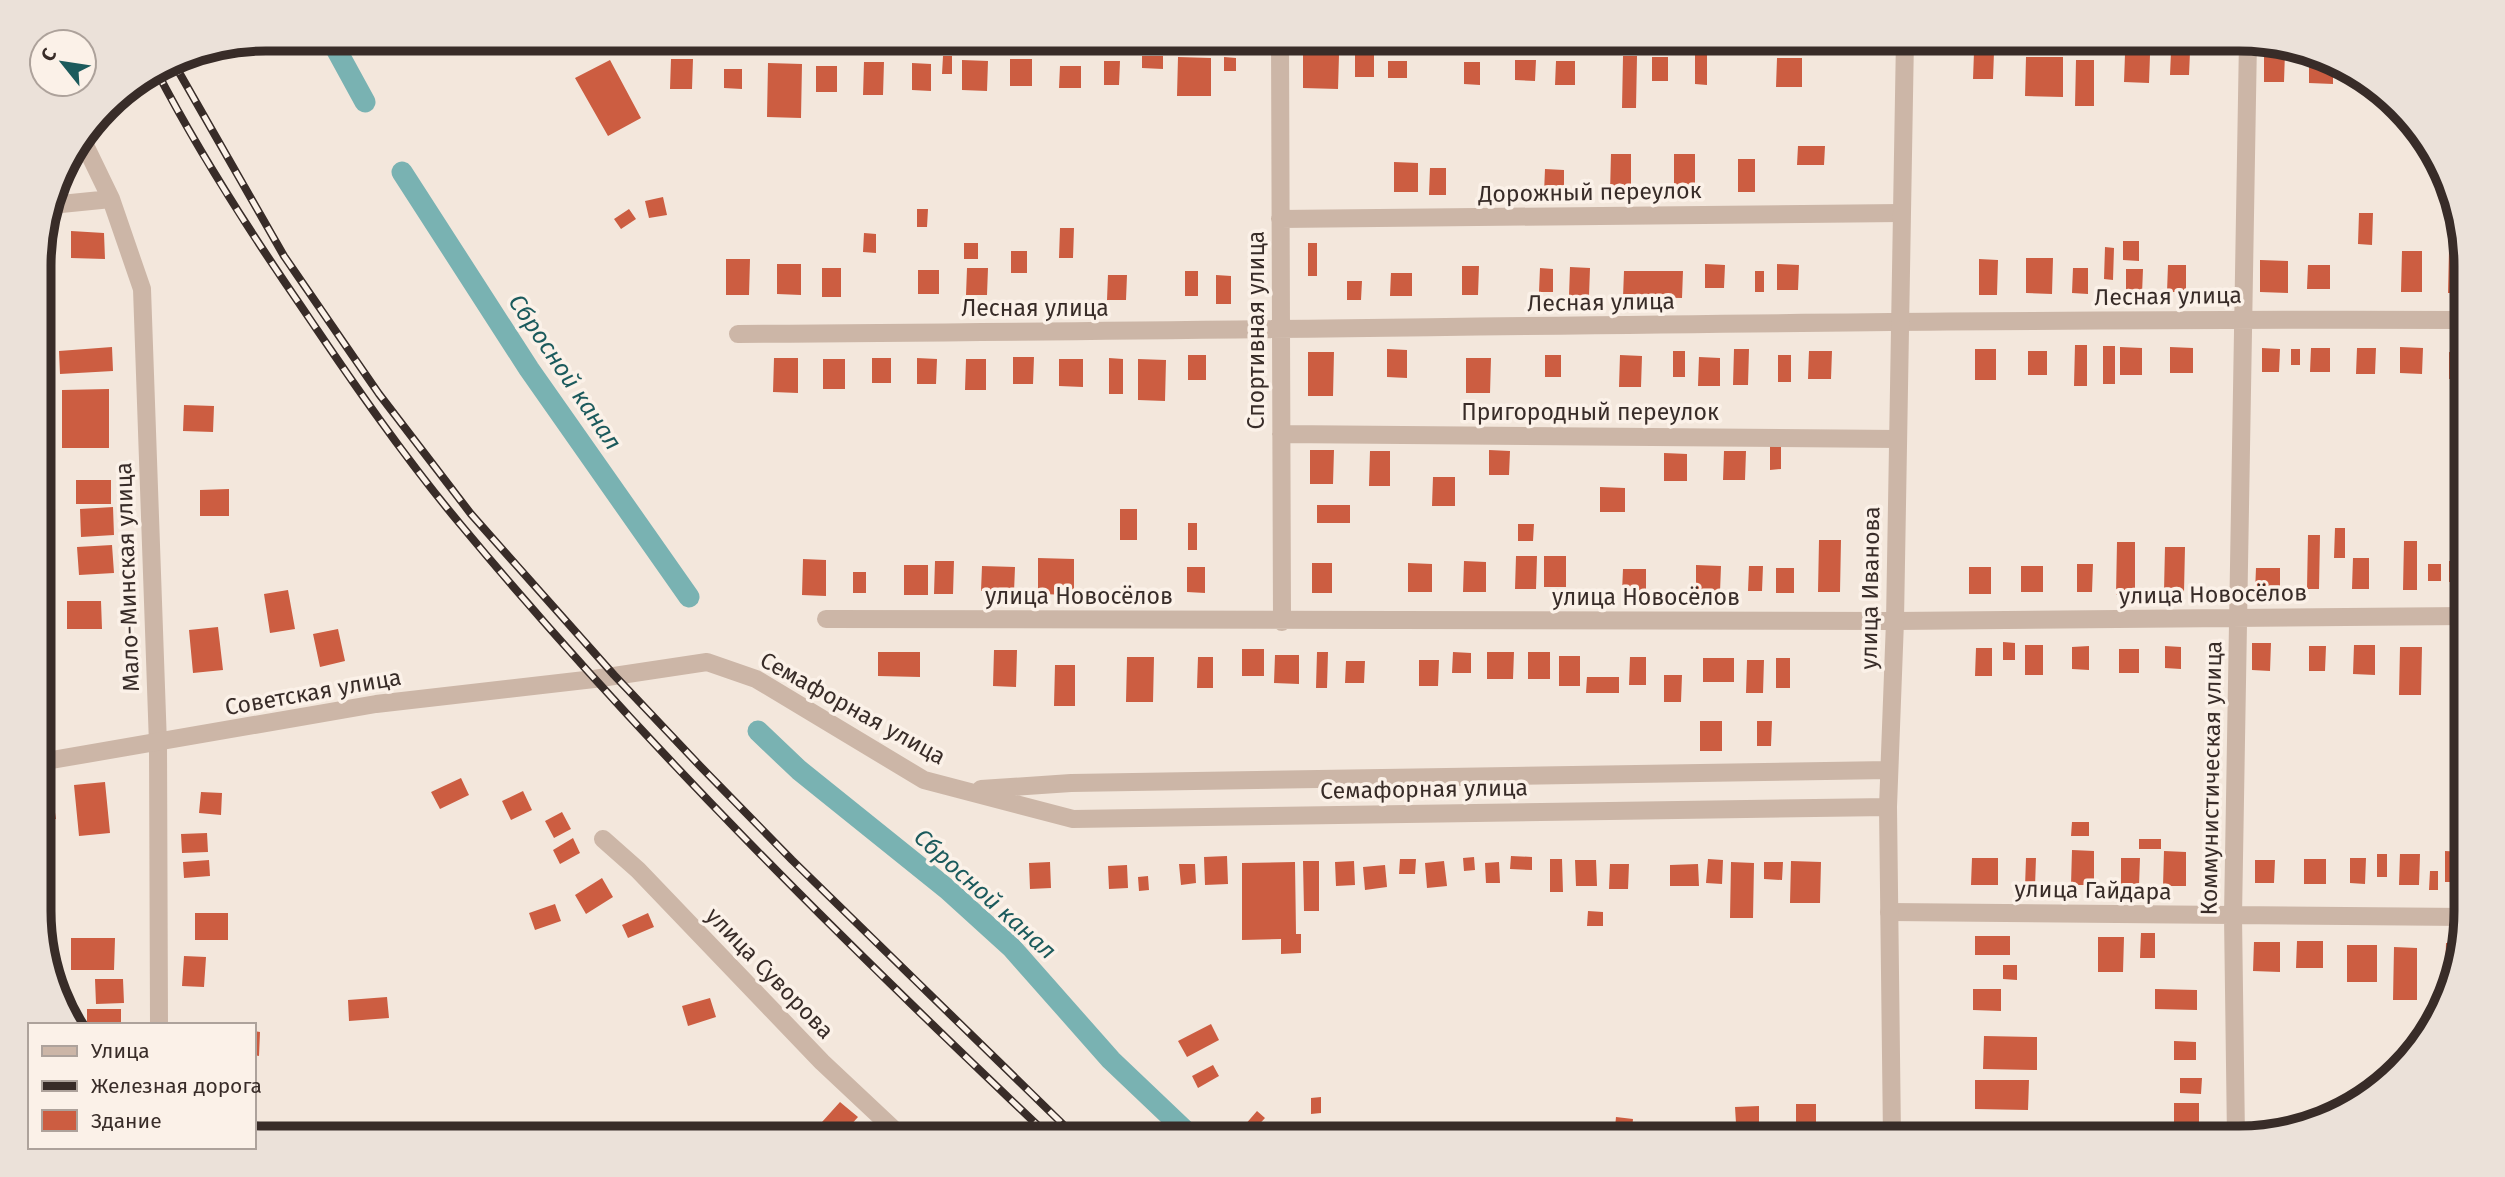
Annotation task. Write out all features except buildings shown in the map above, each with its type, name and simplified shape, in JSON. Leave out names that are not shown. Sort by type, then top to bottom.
[{"type":"street","name":"Спортивная улица","points":[[1280,51],[1282,622]]},
{"type":"street","name":"улица Иванова","points":[[1892,1126],[1888,807],[1895,621],[1905,51]]},
{"type":"street","name":"Коммунистическая улица","points":[[2236,1126],[2233,916],[2248,51]]},
{"type":"street","name":"Мало-Минская улица","points":[[86,148],[111,199],[142,289],[158,744],[159,1023]]},
{"type":"street","points":[[60,204],[111,199]]},
{"type":"street","name":"Дорожный переулок","points":[[1280,219],[1901,213]]},
{"type":"street","name":"Лесная улица","points":[[738,334],[2454,320]]},
{"type":"street","name":"Пригородный переулок","points":[[1281,434],[1898,439]]},
{"type":"street","name":"улица Новосёлов","points":[[826,619],[1282,622],[1895,621],[2454,616]]},
{"type":"street","name":"Семафорная улица","points":[[594,679],[706,662],[767,685],[924,780],[1073,818],[1888,807]]},
{"type":"street","name":"Советская улица","points":[[51,760],[158,744],[376,704],[594,679]]},
{"type":"street","name":"Семафорная улица","points":[[964,791],[1071,783],[1889,770]]},
{"type":"street","points":[[1071,783],[1053,798],[1056,807],[1073,818]]},
{"type":"street","name":"улица Суворова","points":[[603,839],[638,870],[822,1062],[890,1126]]},
{"type":"street","name":"улица Гайдара","points":[[1889,912],[2454,917]]},
{"type":"waterway","name":"Сбросной канал","points":[[337,51],[365,102]]},
{"type":"waterway","name":"Сбросной канал","points":[[402,172],[529,369],[689,597]]},
{"type":"waterway","name":"Сбросной канал","points":[[758,731],[799,770],[947,889],[1012,948],[1111,1060],[1180,1126]]},
{"type":"railway","points":[[178,70],[284,256],[379,394],[471,514],[614,675],[700,766],[792,860],[1065,1126]]},
{"type":"railway","points":[[160,79],[207,162],[283,280],[379,419],[461,525],[601,686],[747,840],[1039,1126]]}]
